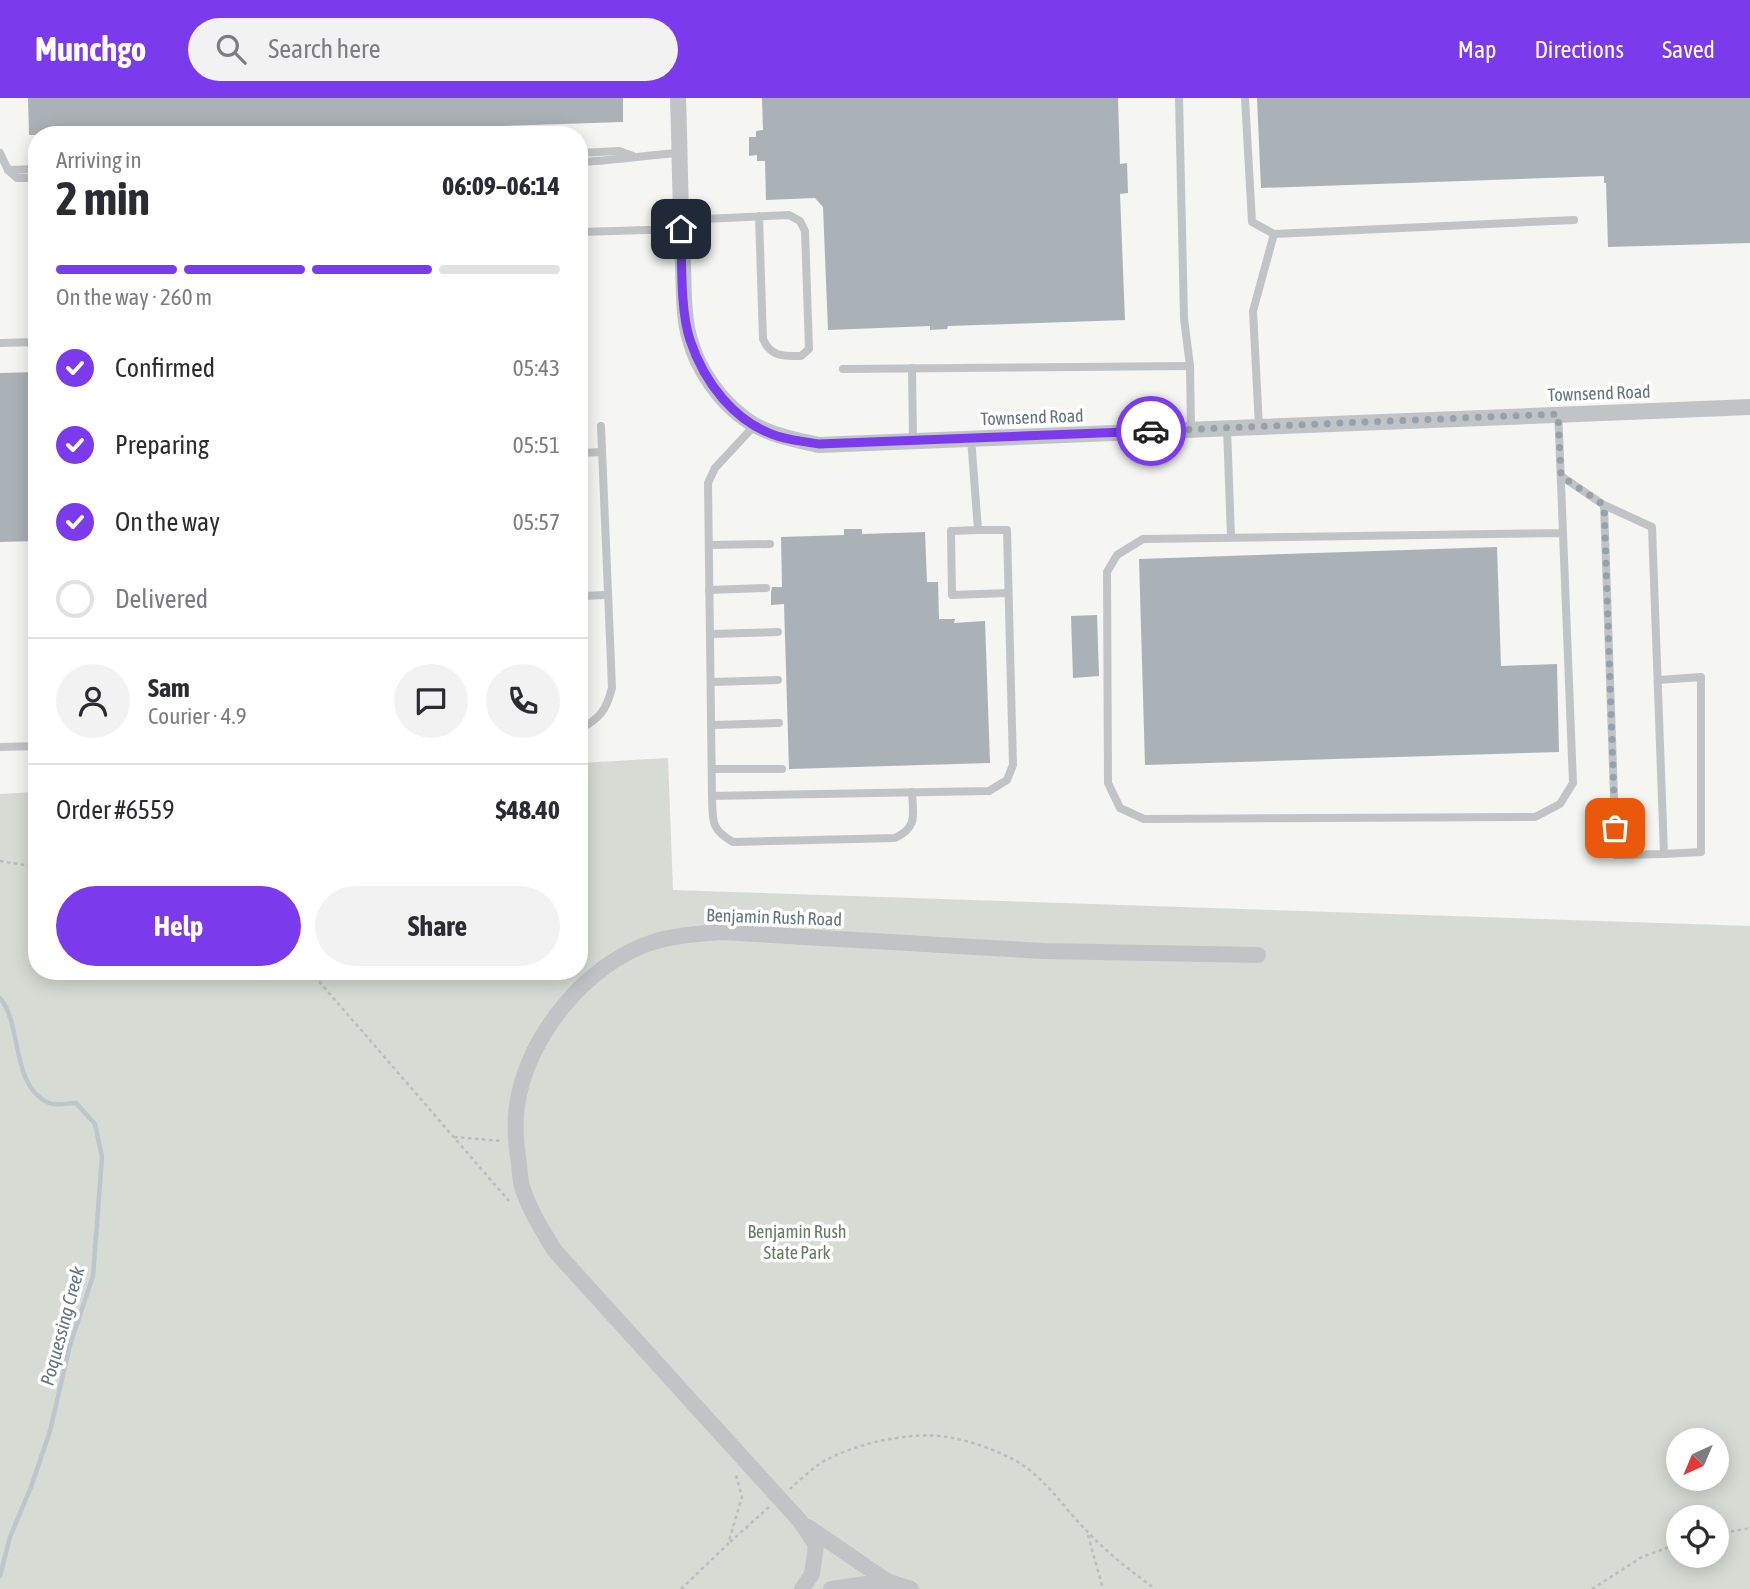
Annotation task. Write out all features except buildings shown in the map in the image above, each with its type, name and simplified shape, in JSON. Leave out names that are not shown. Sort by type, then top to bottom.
[{"type":"street","name":"Townsend Road","points":[[678,98],[684,295],[690,339],[704,372],[726,404],[746,420],[776,435],[819,444],[1750,407]]},
{"type":"street","name":"Benjamin Rush Road","points":[[588,980],[619,958],[651,942],[684,934],[721,932],[1043,951],[1258,955]]},
{"type":"street","name":"Benjamin Rush Road","points":[[588,980],[563,1004],[540,1041],[526,1072],[517,1106],[516,1142],[522,1188],[536,1221],[555,1251],[800,1521],[816,1545],[812,1574],[802,1589]]},
{"type":"street","name":"Benjamin Rush Road","points":[[800,1521],[887,1581],[911,1589]]},
{"type":"street","name":"Benjamin Rush Road","points":[[831,1589],[887,1581]]},
{"type":"lane","points":[[1180,98],[1184,318],[1190,366],[1191,429]]},
{"type":"lane","points":[[1245,98],[1252,222],[1274,234],[1574,220]]},
{"type":"lane","points":[[588,153],[620,152],[633,156],[680,153]]},
{"type":"lane","points":[[0,153],[8,170],[17,178],[28,178]]},
{"type":"lane","points":[[588,162],[622,161],[633,156]]},
{"type":"lane","points":[[8,170],[28,169]]},
{"type":"lane","points":[[588,231],[759,216],[789,215],[800,222],[804,231],[809,349],[801,356],[778,355],[768,349],[763,339],[759,216]]},
{"type":"lane","points":[[1259,427],[1253,311],[1274,234]]},
{"type":"lane","points":[[0,343],[28,342]]},
{"type":"lane","points":[[843,369],[1190,366]]},
{"type":"lane","points":[[912,368],[913,441]]},
{"type":"lane","points":[[1558,414],[1561,476],[1573,783],[1560,804],[1535,817],[1144,819],[1120,808],[1108,783],[1107,572],[1117,555],[1143,539],[1563,533]]},
{"type":"lane","points":[[755,425],[715,468],[708,483],[712,796],[713,822],[718,834],[733,842],[895,838],[906,833],[913,822],[912,792]]},
{"type":"lane","points":[[588,725],[595,721],[607,706],[612,688],[601,426]]},
{"type":"lane","points":[[1227,428],[1231,537]]},
{"type":"lane","points":[[971,438],[978,530]]},
{"type":"lane","points":[[588,453],[602,452]]},
{"type":"lane","points":[[1561,476],[1604,505],[1652,527],[1664,854]]},
{"type":"lane","points":[[1604,505],[1616,855],[1701,852],[1701,677],[1658,680]]},
{"type":"lane","points":[[712,796],[989,790],[1007,780],[1013,765],[1008,593],[1006,530],[950,531],[952,595],[1008,593]]},
{"type":"lane","points":[[709,545],[770,544]]},
{"type":"lane","points":[[709,590],[766,588]]},
{"type":"lane","points":[[588,596],[608,595]]},
{"type":"lane","points":[[710,634],[778,632]]},
{"type":"lane","points":[[711,682],[778,680]]},
{"type":"lane","points":[[711,725],[779,723]]},
{"type":"lane","points":[[0,747],[28,746]]},
{"type":"lane","points":[[712,769],[782,769]]},
{"type":"path","points":[[0,861],[28,866]]},
{"type":"path","points":[[454,1137],[516,1142]]},
{"type":"path","points":[[785,1493],[827,1459],[860,1446],[906,1437],[946,1436],[985,1447],[1019,1463],[1049,1489],[1087,1532],[1155,1589]]},
{"type":"path","points":[[728,1544],[774,1503]]},
{"type":"path","points":[[1729,1532],[1750,1528]]},
{"type":"path","points":[[1087,1532],[1103,1589]]},
{"type":"path","points":[[1592,1589],[1642,1557],[1666,1548]]},
{"type":"green space","name":"Benjamin Rush State Park","points":[[668,758],[673,890],[1750,926],[1750,1589],[0,1589],[0,794],[28,792],[28,980],[588,980],[588,762]]},
{"type":"waterway","name":"Poquessing Creek","points":[[0,998],[12,1023],[22,1069],[28,1083],[37,1095],[49,1103],[76,1103],[95,1124],[102,1157],[93,1276],[70,1345],[50,1431],[10,1537],[0,1576]]},
{"type":"way so far","points":[[1151,431],[1558,414],[1561,476],[1604,505],[1615,828]]},
{"type":"route","points":[[681,229],[684,295],[690,339],[704,372],[726,404],[746,420],[776,435],[819,444],[1151,431]]}]
